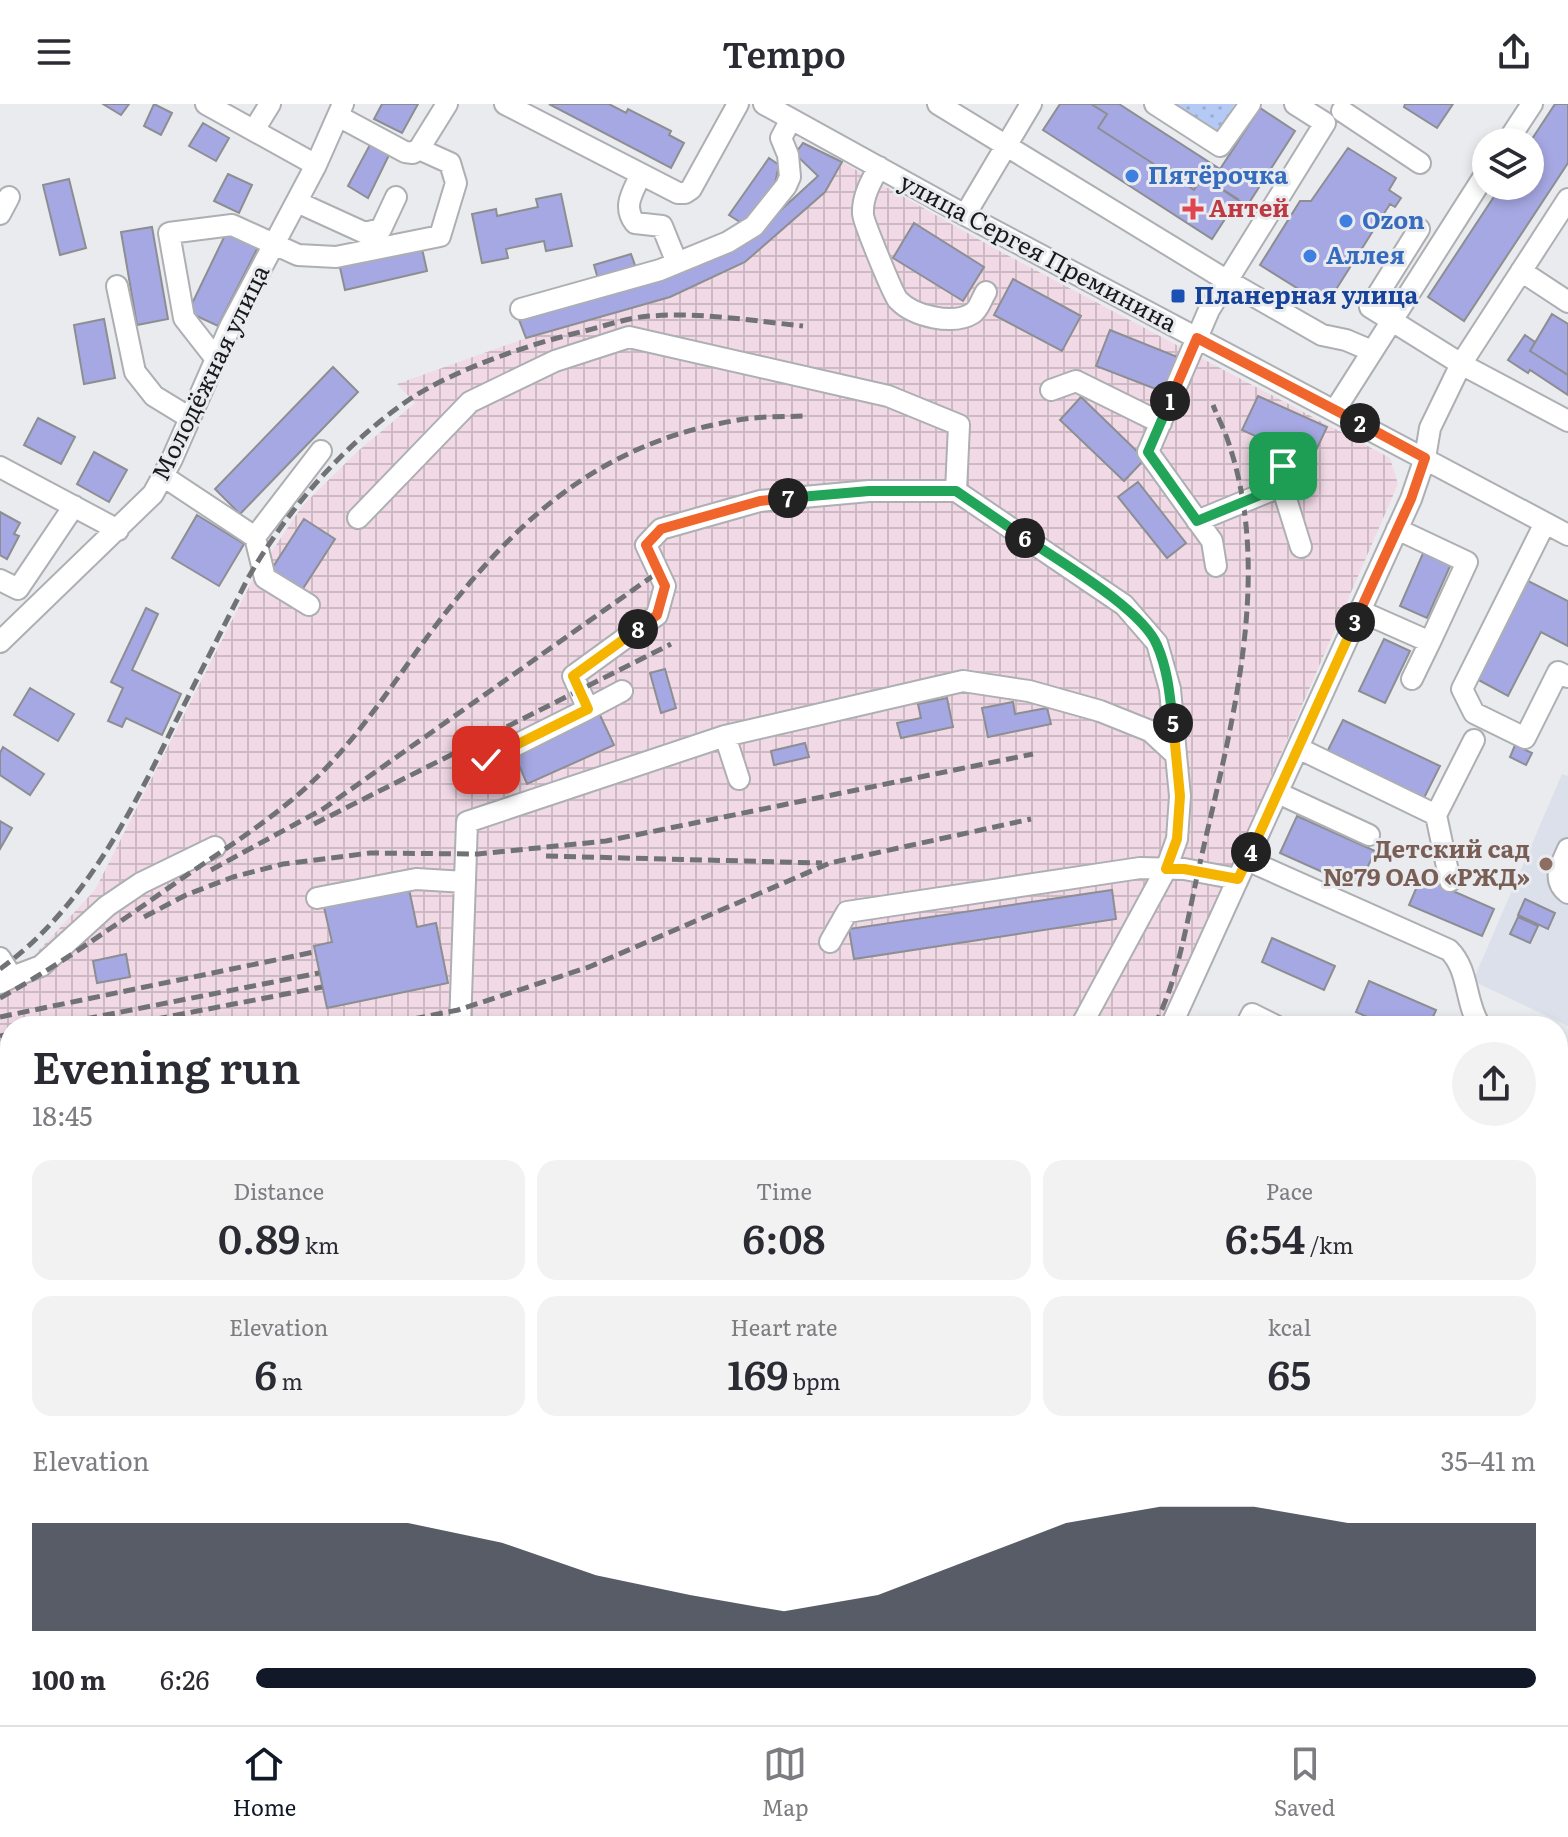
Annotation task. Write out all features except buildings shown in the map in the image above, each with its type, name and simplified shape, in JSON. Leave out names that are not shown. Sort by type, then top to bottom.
[{"type":"street","points":[[206,104],[316,165]]},
{"type":"street","points":[[254,130],[270,104]]},
{"type":"street","points":[[341,110],[405,152],[413,153],[419,149],[447,104]]},
{"type":"street","points":[[505,104],[678,193],[691,189],[738,104]]},
{"type":"street","name":"улица Сергея Преминина","points":[[764,104],[965,215],[1568,535]]},
{"type":"street","points":[[938,104],[1322,335],[1346,340],[1372,351]]},
{"type":"street","points":[[965,215],[1031,104]]},
{"type":"street","points":[[1155,104],[1220,146],[1250,104]]},
{"type":"street","points":[[1296,104],[1325,123]]},
{"type":"street","points":[[1516,128],[1532,104]]},
{"type":"street","points":[[1216,566],[1212,541],[1148,452],[1209,310],[1325,123],[1344,107],[1420,163]]},
{"type":"street","name":"Молодёжная улица","points":[[0,642],[153,494],[216,359],[341,110]]},
{"type":"street","points":[[521,309],[677,263],[728,242],[754,226],[786,186],[791,168],[781,138],[791,119]]},
{"type":"street","points":[[216,359],[184,318],[169,233],[232,225],[298,255],[336,257],[440,236],[456,183],[450,163],[419,149]]},
{"type":"street","points":[[879,167],[868,187],[863,215],[896,299],[913,311],[957,319],[975,312],[986,292]]},
{"type":"street","points":[[641,174],[627,205],[629,215],[635,223],[662,226],[677,263]]},
{"type":"street","points":[[1335,410],[1472,195]]},
{"type":"street","points":[[297,202],[365,233],[381,229],[396,197]]},
{"type":"street","points":[[1176,1016],[1397,529],[1425,458],[1430,428],[1461,364],[1568,199]]},
{"type":"street","points":[[1419,229],[1370,307],[1461,364],[1568,421]]},
{"type":"street","points":[[1521,271],[1568,302]]},
{"type":"street","points":[[117,286],[135,372],[154,396],[190,418]]},
{"type":"street","points":[[358,518],[470,402],[555,361],[629,337],[888,396],[959,425],[956,491]]},
{"type":"street","points":[[1051,390],[1076,381],[1161,423]]},
{"type":"street","points":[[255,537],[321,451]]},
{"type":"street","points":[[0,467],[118,530]]},
{"type":"street","points":[[163,476],[255,537],[265,578],[309,605]]},
{"type":"street","points":[[1197,521],[1282,476],[1301,547]]},
{"type":"street","points":[[588,709],[573,676],[657,615],[665,586],[646,545],[661,529],[760,501],[869,491],[956,491],[1124,605],[1157,643],[1170,689],[1180,796],[1177,839],[1166,869],[1085,1016]]},
{"type":"street","points":[[0,580],[18,589],[74,506]]},
{"type":"street","points":[[1545,523],[1462,689],[1474,713],[1525,738],[1558,672],[1568,677]]},
{"type":"street","points":[[1397,529],[1467,562],[1412,679]]},
{"type":"street","points":[[1360,611],[1430,642]]},
{"type":"street","points":[[460,1016],[467,822],[725,736],[963,681],[1029,691],[1100,711],[1150,731],[1176,755]]},
{"type":"street","points":[[497,779],[486,760],[622,691]]},
{"type":"street","points":[[725,736],[739,779]]},
{"type":"street","points":[[1450,881],[1436,815],[1474,740]]},
{"type":"street","points":[[1298,748],[1436,815]]},
{"type":"street","points":[[1278,793],[1369,835]]},
{"type":"street","points":[[0,958],[6,980],[41,966],[107,906],[141,883],[215,847]]},
{"type":"street","points":[[1568,849],[1558,876],[1561,888],[1568,893]]},
{"type":"street","points":[[830,942],[847,912],[1140,868],[1243,870],[1449,950],[1459,960],[1467,996],[1476,1016]]},
{"type":"street","points":[[317,898],[416,879],[465,882]]},
{"type":"shaded area","points":[[1171,104],[1235,104],[1216,133]]},
{"type":"shaded area","points":[[842,162],[994,248],[1390,458],[1398,484],[1165,1016],[0,1016],[0,992],[95,890],[252,581],[303,505],[358,451],[415,403],[397,384],[526,338],[670,297],[745,263],[825,192]]},
{"type":"shaded area","name":"Детский сад №79 ОАО «РЖД»","points":[[1562,774],[1568,776],[1568,1016],[1547,1016],[1473,981]]},
{"type":"railway","points":[[0,969],[56,919],[101,859],[139,794],[248,578],[281,527],[319,480],[385,417],[428,388],[492,359],[559,337],[633,318],[689,315],[803,326]]},
{"type":"railway","points":[[1159,1016],[1182,946],[1224,760],[1243,654],[1248,601],[1248,548],[1242,495],[1229,444],[1213,405]]},
{"type":"railway","points":[[0,998],[95,939],[299,794],[357,732],[485,565],[519,530],[555,500],[593,473],[635,450],[682,433],[742,419],[805,416]]},
{"type":"railway","points":[[211,870],[323,809],[657,573]]},
{"type":"railway","points":[[314,824],[671,644]]},
{"type":"railway","points":[[144,917],[186,895],[233,877],[283,864],[370,853],[478,854],[606,841],[1033,754]]},
{"type":"railway","points":[[428,1016],[458,1010],[589,967],[830,863],[1031,819]]},
{"type":"railway","points":[[546,856],[822,863]]},
{"type":"railway","points":[[5,1016],[314,952]]},
{"type":"railway","points":[[101,1016],[319,973]]},
{"type":"railway","points":[[172,1016],[322,987]]},
{"type":"place","name":"Пятёрочка","points":[[1132,176]]},
{"type":"place","name":"Антей","points":[[1193,209]]},
{"type":"place","name":"Ozon","points":[[1346,221]]},
{"type":"place","name":"Аллея","points":[[1310,256]]},
{"type":"place","name":"Планерная улица","points":[[1178,296]]},
{"type":"place","name":"Детский сад №79 ОАО «РЖД»","points":[[1546,864]]},
{"type":"route","points":[[486,760],[588,709],[573,676],[657,615],[665,586],[646,545],[661,529],[760,501],[869,491],[956,491],[1124,605],[1157,643],[1170,689],[1180,796],[1177,839],[1166,869],[1184,869],[1238,879],[1411,499],[1425,458],[1197,338],[1148,452],[1197,521],[1282,486],[1283,466]]}]
